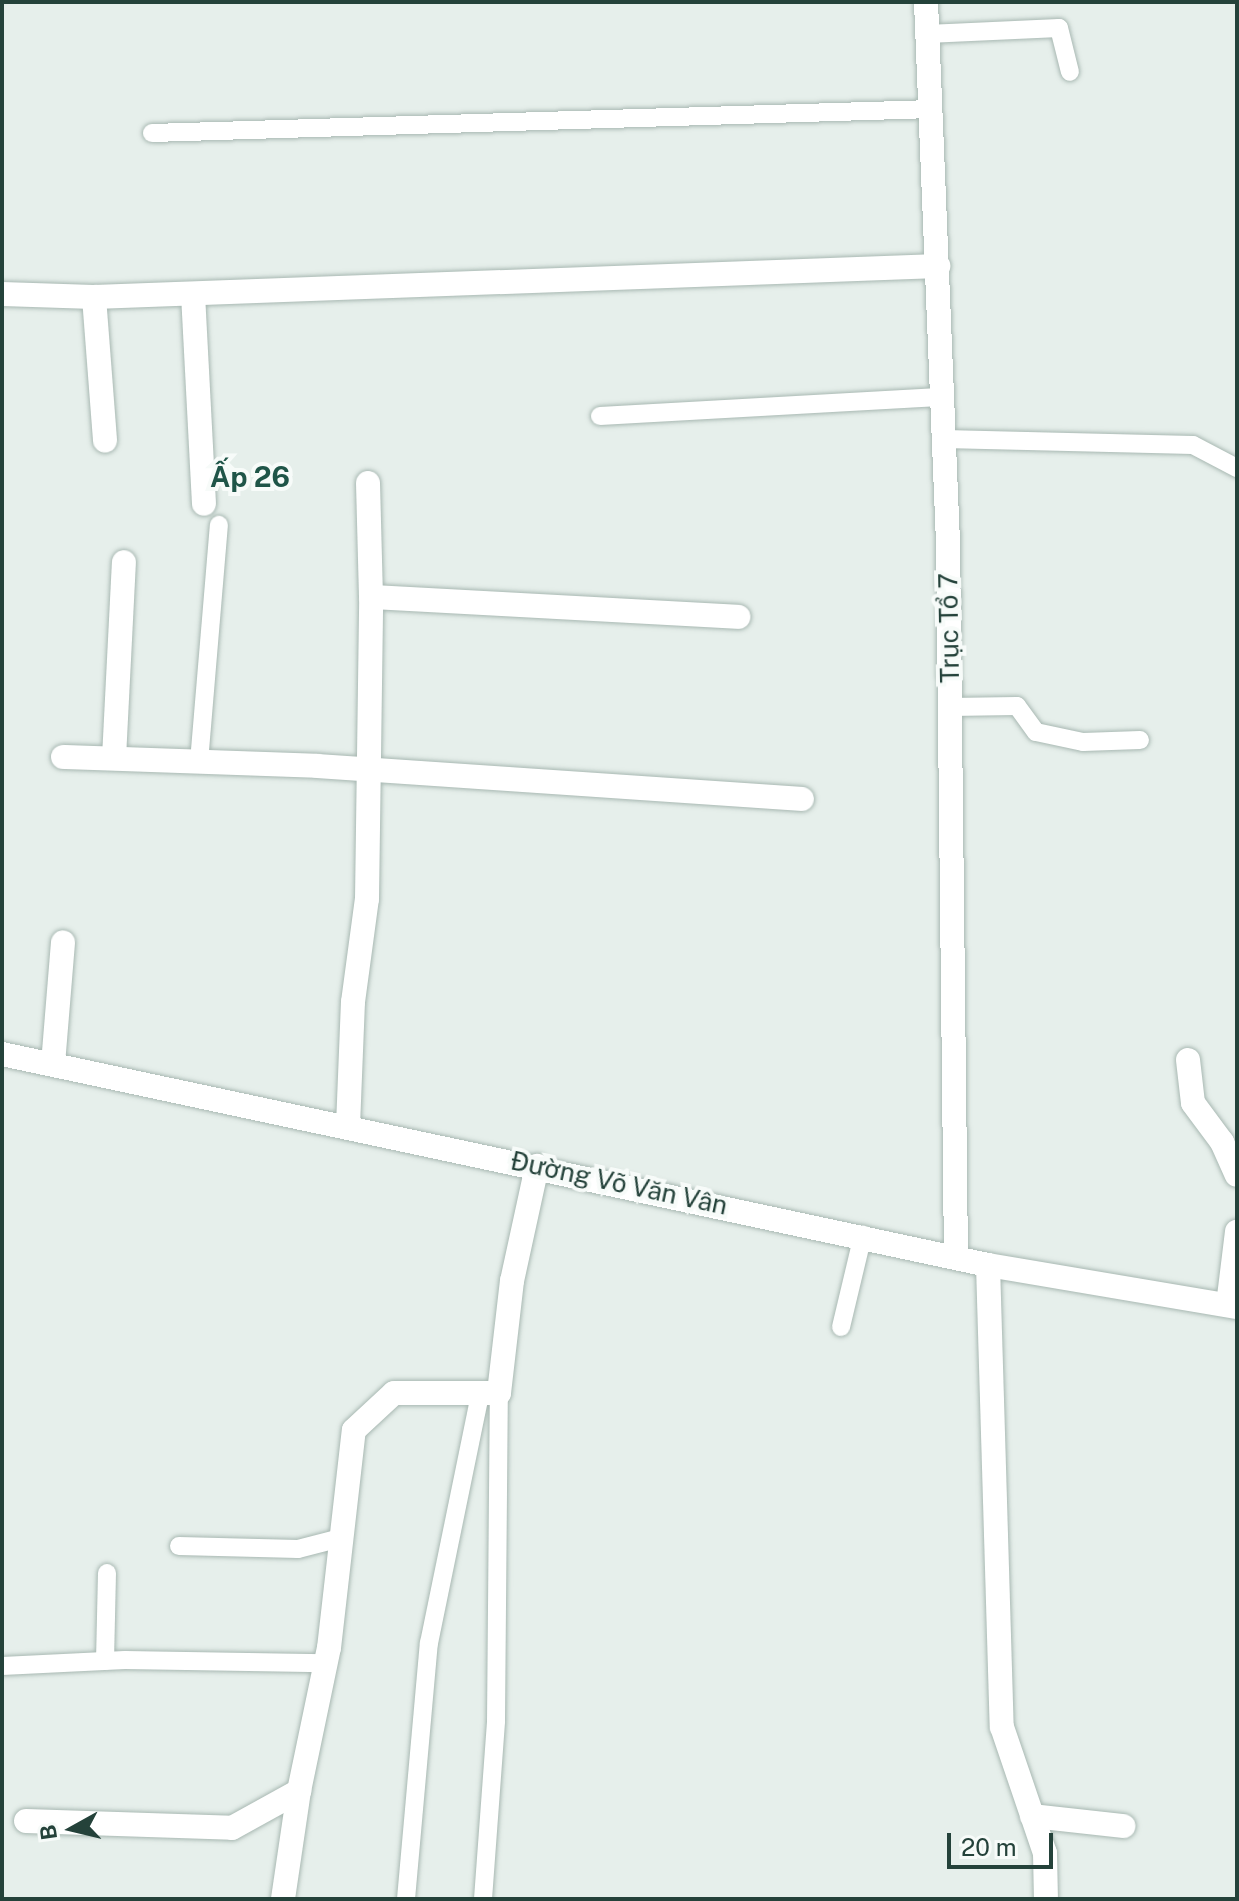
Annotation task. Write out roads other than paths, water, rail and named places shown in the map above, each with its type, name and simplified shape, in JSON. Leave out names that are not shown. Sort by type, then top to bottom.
[{"type":"street","name":"Trục Tổ 7","points":[[926,2],[943,397],[956,1254]]},
{"type":"street","points":[[2,294],[94,297],[938,266]]},
{"type":"street","points":[[193,294],[204,504]]},
{"type":"street","points":[[94,297],[105,441]]},
{"type":"street","points":[[348,1126],[353,1002],[367,899],[371,597],[368,483]]},
{"type":"street","points":[[114,758],[124,562]]},
{"type":"street","points":[[371,597],[738,617]]},
{"type":"street","points":[[63,757],[199,762],[802,799]]},
{"type":"street","points":[[53,1064],[63,942]]},
{"type":"street","name":"Đường Võ Văn Vân","points":[[2,1055],[956,1254],[988,1265],[1233,1306]]},
{"type":"street","points":[[1188,1060],[1193,1103],[1222,1142],[1237,1175]]},
{"type":"street","points":[[283,1899],[299,1791],[325,1663],[337,1539],[354,1430],[394,1393],[490,1394],[537,1166]]},
{"type":"street","points":[[1233,1306],[1237,1232]]},
{"type":"street","points":[[988,1265],[1002,1727],[1045,1853],[1046,1899]]},
{"type":"street","points":[[26,1821],[232,1828],[299,1791]]},
{"type":"street","points":[[1032,1816],[1123,1826]]},
{"type":"lane","points":[[927,34],[1059,28],[1070,72]]},
{"type":"lane","points":[[152,133],[931,109]]},
{"type":"lane","points":[[600,416],[943,397]]},
{"type":"lane","points":[[944,439],[1193,445],[1237,468]]},
{"type":"lane","points":[[199,762],[219,525]]},
{"type":"lane","points":[[950,707],[1017,706],[1036,732],[1083,742],[1140,740]]},
{"type":"lane","points":[[841,1327],[863,1235]]},
{"type":"lane","points":[[406,1899],[429,1643],[490,1394]]},
{"type":"lane","points":[[483,1899],[496,1721],[490,1394]]},
{"type":"lane","points":[[179,1546],[298,1549],[337,1539]]},
{"type":"lane","points":[[105,1661],[107,1573]]},
{"type":"lane","points":[[2,1666],[105,1661],[325,1663]]},
{"type":"district","name":"Ấp 26","points":[[250,477]]}]
